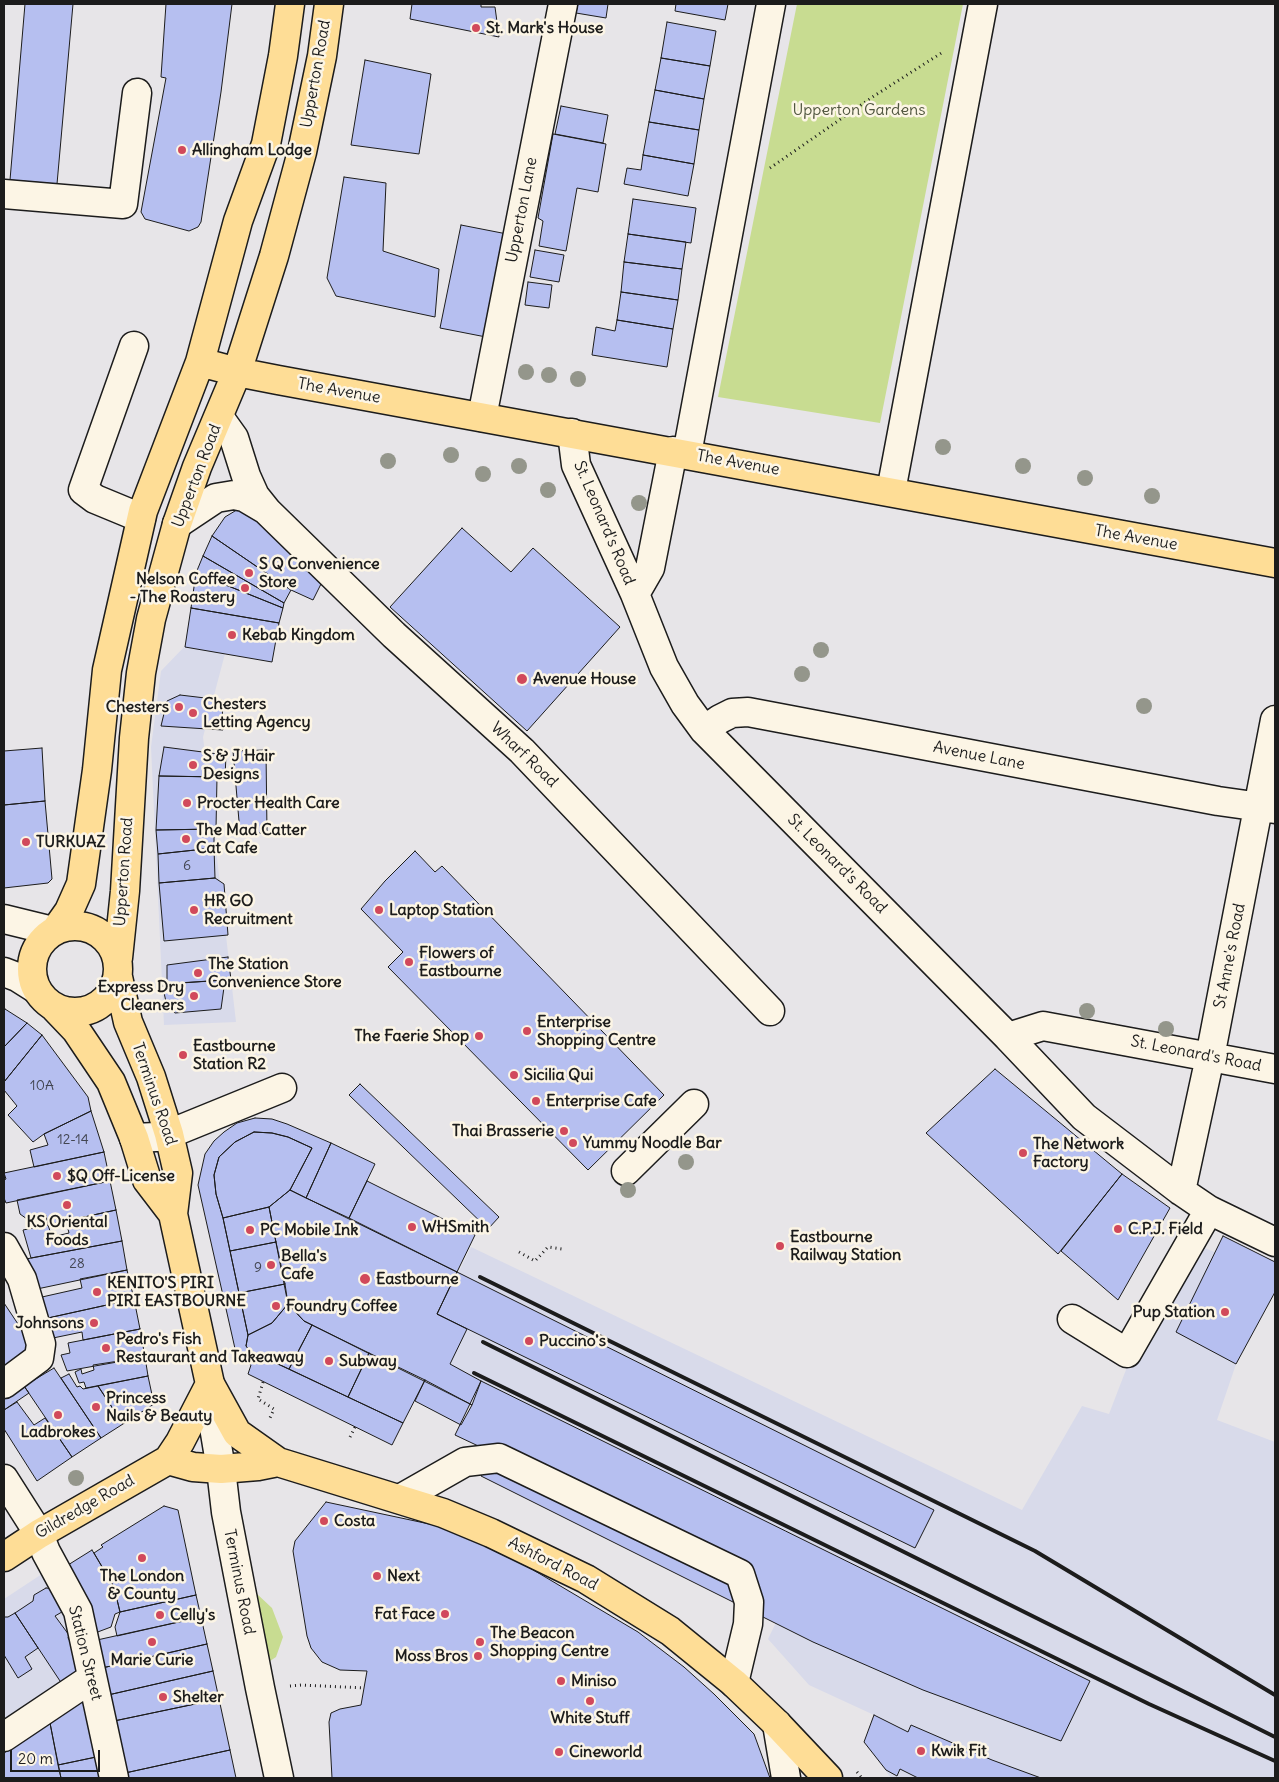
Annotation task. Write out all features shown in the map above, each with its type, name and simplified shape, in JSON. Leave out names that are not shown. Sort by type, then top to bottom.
[{"type":"main road","points":[[55,929],[76,925],[90,928],[102,935],[112,945],[118,968],[114,990],[106,1000],[95,1008],[82,1012],[69,1012],[55,1008],[44,999],[36,988],[32,973],[32,958],[38,944],[55,929],[69,911],[81,884],[97,770],[107,670],[141,518],[200,362],[238,221],[266,144],[283,56],[290,4]]},
{"type":"main road","name":"Upperton Road","points":[[118,968],[125,892],[129,806],[141,673],[151,619],[177,524],[197,468],[237,372],[274,256],[302,152],[322,56],[329,4]]},
{"type":"main road","name":"The Avenue","points":[[200,362],[237,372],[1275,563]]},
{"type":"main road","name":"Terminus Road","points":[[118,968],[128,1022],[151,1077],[169,1134],[178,1173],[173,1214],[210,1384],[237,1433],[278,1462]]},
{"type":"main road","name":"Terminus Road","points":[[55,1008],[76,1030],[111,1082],[134,1138],[147,1180],[173,1214]]},
{"type":"main road","points":[[168,1460],[180,1442],[210,1384]]},
{"type":"main road","name":"Ashford Road","points":[[168,1460],[194,1467],[221,1469],[258,1466],[278,1462],[443,1513],[491,1533],[586,1579],[670,1630],[734,1683],[777,1724],[828,1778]]},
{"type":"main road","name":"Gildredge Road","points":[[4,1557],[39,1534],[168,1460]]},
{"type":"street","name":"Upperton Lane","points":[[482,417],[563,4]]},
{"type":"street","points":[[635,594],[650,568],[680,452],[738,174],[771,4]]},
{"type":"street","points":[[891,491],[981,17]]},
{"type":"street","points":[[4,194],[123,204],[137,93]]},
{"type":"street","points":[[134,346],[83,490],[95,499],[141,518]]},
{"type":"street","name":"Wharf Road","points":[[219,417],[234,438],[246,476],[255,496],[267,511],[394,635],[522,751],[770,1011]]},
{"type":"street","name":"St. Leonard's Road","points":[[572,434],[576,465],[635,594],[664,667],[685,704],[704,730],[1008,1037],[1043,1026],[1275,1069]]},
{"type":"street","name":"Wharf Road","points":[[177,524],[216,498],[234,495],[244,498],[267,511]]},
{"type":"street","name":"Avenue Lane","points":[[704,730],[732,713],[748,712],[1208,800],[1267,808]]},
{"type":"street","name":"St Anne's Road","points":[[1180,1191],[1267,808],[1275,720]]},
{"type":"street","points":[[4,919],[55,929]]},
{"type":"street","points":[[4,972],[36,988]]},
{"type":"street","points":[[1008,1037],[1084,1117],[1180,1191],[1209,1210],[1275,1242]]},
{"type":"street","points":[[134,1138],[156,1137],[169,1134],[282,1088]]},
{"type":"street","points":[[626,1171],[694,1104]]},
{"type":"street","points":[[1072,1319],[1127,1354],[1209,1210]]},
{"type":"street","points":[[4,1247],[22,1279],[41,1344],[39,1358],[4,1384]]},
{"type":"street","name":"Terminus Road","points":[[210,1384],[211,1409],[226,1512],[279,1778]]},
{"type":"street","points":[[400,1499],[444,1472],[465,1462],[498,1458],[740,1574],[749,1602],[748,1624],[734,1683]]},
{"type":"street","name":"Station Street","points":[[4,1479],[39,1534],[46,1552],[78,1611],[114,1778]]},
{"type":"street","points":[[4,1737],[92,1678]]},
{"type":"street","points":[[777,1724],[786,1778]]},
{"type":"path","points":[[738,174],[760,174],[779,163],[981,17]]},
{"type":"path","points":[[519,1252],[535,1260],[548,1247],[562,1249]]},
{"type":"path","points":[[350,1438],[355,1427]]},
{"type":"path","points":[[260,1688],[302,1685],[364,1688]]},
{"type":"shaded area","points":[[203,556],[250,559],[203,737],[236,1022],[164,1025],[151,747],[161,671],[185,646],[196,573]]},
{"type":"shaded area","points":[[1177,1237],[1267,1273],[1217,1420],[1275,1442],[1275,1778],[891,1778],[864,1742],[874,1715],[809,1685],[768,1639],[803,1567],[408,1373],[471,1247],[1022,1510],[1082,1406],[1109,1414]]},
{"type":"shaded area","points":[[45,1572],[67,1609],[83,1668],[4,1727],[4,1599]]},
{"type":"green space","name":"Upperton Gardens","points":[[797,4],[963,4],[880,423],[718,397]]},
{"type":"green space","points":[[256,1593],[272,1608],[283,1637],[276,1657],[270,1661]]},
{"type":"building","points":[[25,4],[73,4],[57,184],[10,180]]},
{"type":"building","name":"Allingham Lodge","points":[[166,4],[232,4],[201,222],[198,227],[189,231],[145,219],[141,212],[166,78],[161,77]]},
{"type":"building","name":"St. Mark's House","points":[[412,4],[481,4],[481,7],[495,7],[499,37],[410,19]]},
{"type":"building","points":[[578,4],[608,4],[606,18],[576,13]]},
{"type":"building","points":[[676,4],[728,4],[725,20],[675,11]]},
{"type":"building","points":[[667,22],[716,31],[710,66],[661,58]]},
{"type":"building","points":[[661,58],[710,66],[704,99],[655,90]]},
{"type":"building","points":[[365,60],[431,74],[419,154],[351,145]]},
{"type":"building","points":[[655,90],[704,99],[699,130],[649,122]]},
{"type":"building","points":[[561,106],[608,115],[603,143],[555,134]]},
{"type":"building","points":[[649,122],[699,130],[694,164],[643,155]]},
{"type":"building","points":[[553,134],[606,144],[598,192],[577,188],[566,251],[539,246],[543,221],[538,218]]},
{"type":"building","points":[[643,155],[694,164],[688,196],[624,184],[627,168],[641,170]]},
{"type":"building","points":[[344,177],[386,183],[383,251],[439,269],[435,317],[336,296],[327,278]]},
{"type":"building","points":[[633,199],[696,208],[691,243],[628,234]]},
{"type":"building","points":[[461,225],[507,234],[486,337],[440,328]]},
{"type":"building","points":[[628,234],[686,242],[682,269],[624,262]]},
{"type":"building","points":[[535,250],[564,255],[559,282],[530,277]]},
{"type":"building","points":[[624,262],[682,269],[678,300],[621,292]]},
{"type":"building","points":[[528,282],[552,285],[549,308],[525,305]]},
{"type":"building","points":[[621,292],[678,300],[673,329],[617,320]]},
{"type":"building","points":[[617,320],[673,329],[667,367],[592,355],[596,327],[615,331]]},
{"type":"building","points":[[240,508],[327,572],[313,600],[291,590],[212,536],[225,517]]},
{"type":"building","name":"Avenue House","points":[[462,528],[511,572],[533,548],[620,627],[527,731],[390,607]]},
{"type":"building","name":"S Q Convenience Store","points":[[212,536],[291,590],[284,603],[203,556]]},
{"type":"building","name":"Nelson Coffee - The Roastery","points":[[203,556],[284,603],[283,608],[196,573]]},
{"type":"building","points":[[196,573],[283,608],[279,623],[191,608]]},
{"type":"building","name":"Kebab Kingdom","points":[[191,608],[279,623],[272,662],[185,647]]},
{"type":"building","name":"Chesters Letting Agency","points":[[180,695],[222,700],[223,730],[161,726],[167,701]]},
{"type":"building","name":"S & J Hair Designs","points":[[164,747],[226,755],[225,777],[159,776]]},
{"type":"building","points":[[42,748],[45,801],[4,805],[4,751]]},
{"type":"building","points":[[266,750],[267,833],[240,833],[233,751]]},
{"type":"building","name":"Procter Health Care","points":[[159,776],[217,777],[216,829],[156,830]]},
{"type":"building","name":"TURKUAZ","points":[[45,801],[52,879],[48,883],[4,888],[4,805]]},
{"type":"building","name":"The Mad Catter Cat Cafe","points":[[214,829],[214,848],[158,854],[156,830]]},
{"type":"building","points":[[214,848],[215,878],[159,883],[158,854]]},
{"type":"building","name":"Enterprise Shopping Centre","points":[[415,851],[435,872],[442,866],[664,1095],[588,1170],[388,967],[403,952],[361,909],[385,881]]},
{"type":"building","name":"HR GO Recruitment","points":[[215,878],[224,884],[228,935],[164,941],[159,883]]},
{"type":"building","name":"The Station Convenience Store","points":[[228,957],[232,987],[224,986],[225,980],[167,984],[167,965]]},
{"type":"building","name":"Express Dry Cleaners","points":[[225,980],[221,1009],[175,1013],[167,1006],[162,984]]},
{"type":"building","points":[[5,1009],[27,1023],[4,1047],[4,1011]]},
{"type":"building","points":[[27,1023],[42,1035],[4,1082],[4,1047]]},
{"type":"building","points":[[42,1035],[88,1097],[91,1111],[44,1134],[33,1142],[8,1115],[17,1106],[4,1090],[4,1082]]},
{"type":"building","name":"The Network Factory","points":[[995,1069],[1122,1174],[1058,1254],[926,1133]]},
{"type":"building","points":[[360,1084],[499,1217],[488,1229],[349,1095]]},
{"type":"building","points":[[91,1111],[104,1152],[34,1167],[30,1150],[48,1145],[44,1134]]},
{"type":"building","points":[[255,1118],[272,1119],[331,1143],[306,1198],[290,1190],[312,1148],[288,1137],[272,1133],[254,1132],[235,1142],[219,1157],[214,1175],[216,1194],[223,1218],[248,1335],[246,1346],[254,1356],[263,1357],[403,1423],[392,1445],[248,1374],[251,1365],[236,1353],[198,1185],[205,1154],[214,1141],[237,1123]]},
{"type":"building","points":[[254,1132],[272,1133],[288,1137],[312,1148],[290,1190],[269,1207],[223,1218],[216,1194],[214,1175],[219,1157],[235,1142]]},
{"type":"building","points":[[331,1143],[375,1164],[349,1218],[306,1198]]},
{"type":"building","name":"$Q Off-License","points":[[104,1152],[110,1181],[6,1203],[4,1198],[4,1180],[6,1179],[4,1173]]},
{"type":"building","name":"C.P.J. Field","points":[[1122,1174],[1170,1208],[1118,1300],[1061,1251]]},
{"type":"building","name":"KS Oriental Foods","points":[[110,1181],[116,1210],[48,1225],[46,1215],[27,1219],[20,1214],[17,1200]]},
{"type":"building","name":"WHSmith","points":[[367,1181],[475,1235],[457,1272],[349,1218]]},
{"type":"building","points":[[290,1190],[457,1272],[437,1314],[467,1329],[450,1364],[481,1381],[472,1405],[304,1321],[288,1304],[269,1207]]},
{"type":"building","name":"PC Mobile Ink","points":[[269,1207],[276,1242],[230,1251],[223,1218]]},
{"type":"building","points":[[116,1210],[122,1241],[31,1258],[23,1230],[48,1225],[52,1237],[69,1233],[66,1221]]},
{"type":"building","name":"Pup Station","points":[[1223,1236],[1275,1262],[1275,1292],[1236,1364],[1176,1332]]},
{"type":"building","points":[[122,1241],[127,1270],[37,1289],[26,1259]]},
{"type":"building","points":[[276,1242],[285,1284],[239,1293],[230,1251]]},
{"type":"building","name":"KENITO'S PIRI PIRI EASTBOURNE","points":[[127,1270],[134,1299],[48,1318],[42,1297],[82,1288],[80,1279]]},
{"type":"building","points":[[457,1272],[934,1510],[915,1548],[437,1314]]},
{"type":"building","points":[[285,1284],[288,1304],[272,1323],[248,1335],[239,1293]]},
{"type":"building","name":"Johnsons","points":[[134,1299],[140,1329],[83,1340],[82,1332],[53,1338],[48,1318]]},
{"type":"building","points":[[4,1303],[36,1351],[4,1374]]},
{"type":"building","points":[[288,1304],[304,1321],[312,1325],[289,1369],[263,1357],[254,1356],[246,1346],[248,1335],[272,1323]]},
{"type":"building","name":"Subway","points":[[312,1325],[369,1353],[348,1397],[289,1369]]},
{"type":"building","name":"Pedro's Fish Restaurant and Takeaway","points":[[140,1329],[145,1357],[67,1371],[61,1355],[70,1353],[68,1343]]},
{"type":"building","points":[[369,1353],[425,1380],[403,1423],[348,1397]]},
{"type":"building","points":[[145,1357],[148,1376],[86,1388],[84,1382],[79,1383],[75,1372],[81,1369],[82,1374],[94,1370],[93,1365]]},
{"type":"building","points":[[54,1368],[101,1438],[72,1457],[24,1386]]},
{"type":"building","name":"Princess Nails & Beauty","points":[[69,1374],[77,1387],[80,1386],[83,1389],[98,1386],[123,1424],[101,1438],[61,1378]]},
{"type":"building","points":[[148,1376],[154,1404],[123,1424],[98,1386]]},
{"type":"building","points":[[425,1380],[472,1405],[461,1425],[415,1401]]},
{"type":"building","points":[[481,1381],[1090,1681],[1061,1741],[923,1690],[813,1642],[481,1476],[491,1452],[455,1435]]},
{"type":"building","points":[[24,1386],[29,1393],[4,1410],[4,1394]]},
{"type":"building","points":[[17,1402],[34,1425],[45,1418],[72,1457],[37,1481],[4,1429],[4,1410]]},
{"type":"building","name":"The Beacon Shopping Centre","points":[[326,1502],[434,1525],[466,1537],[530,1568],[638,1632],[684,1667],[754,1734],[770,1778],[332,1778],[329,1722],[331,1713],[340,1709],[361,1705],[367,1671],[340,1670],[322,1662],[311,1648],[307,1636],[293,1551],[295,1541]]},
{"type":"building","name":"The London & County","points":[[164,1506],[178,1510],[196,1595],[120,1612],[114,1587],[94,1553],[103,1547],[101,1545]]},
{"type":"building","points":[[92,1550],[114,1587],[120,1612],[115,1614],[111,1627],[95,1633],[68,1565]]},
{"type":"building","points":[[46,1588],[55,1589],[67,1609],[55,1616],[69,1635],[68,1638],[80,1656],[80,1676],[64,1687],[15,1613],[33,1601],[34,1595]]},
{"type":"building","name":"Celly's","points":[[196,1595],[201,1617],[117,1636],[115,1627],[120,1612]]},
{"type":"building","points":[[15,1613],[38,1648],[25,1657],[32,1669],[18,1678],[4,1655],[4,1617]]},
{"type":"building","name":"Marie Curie","points":[[201,1617],[207,1644],[102,1668],[97,1640]]},
{"type":"building","points":[[207,1644],[213,1671],[108,1695],[102,1668]]},
{"type":"building","name":"Shelter","points":[[213,1671],[219,1699],[114,1721],[108,1695]]},
{"type":"building","points":[[88,1698],[101,1756],[58,1765],[50,1723]]},
{"type":"building","points":[[219,1699],[230,1750],[125,1773],[114,1721]]},
{"type":"building","name":"Kwik Fit","points":[[874,1715],[908,1732],[911,1725],[992,1760],[1041,1778],[918,1778],[900,1769],[897,1776],[886,1770],[864,1742]]},
{"type":"building","points":[[50,1723],[61,1778],[4,1778],[4,1753]]},
{"type":"building","points":[[230,1750],[236,1778],[126,1778],[125,1773]]},
{"type":"building","points":[[101,1756],[106,1778],[61,1778],[58,1765]]},
{"type":"railway","points":[[480,1277],[1035,1551],[1275,1695]]},
{"type":"railway","points":[[483,1342],[1275,1737]]},
{"type":"railway","points":[[474,1373],[1149,1704],[1275,1761]]},
{"type":"place","name":"St. Mark's House","points":[[476,28]]},
{"type":"place","name":"Allingham Lodge","points":[[182,150]]},
{"type":"place","name":"S Q Convenience Store","points":[[249,573]]},
{"type":"place","name":"Nelson Coffee - The Roastery","points":[[245,588]]},
{"type":"place","name":"Kebab Kingdom","points":[[232,635]]},
{"type":"place","name":"Avenue House","points":[[522,679]]},
{"type":"place","name":"Chesters","points":[[179,707]]},
{"type":"place","name":"Chesters Letting Agency","points":[[193,713]]},
{"type":"place","name":"S & J Hair Designs","points":[[193,765]]},
{"type":"place","name":"Procter Health Care","points":[[187,803]]},
{"type":"place","name":"The Mad Catter Cat Cafe","points":[[186,839]]},
{"type":"place","name":"TURKUAZ","points":[[26,842]]},
{"type":"place","name":"HR GO Recruitment","points":[[194,910]]},
{"type":"place","name":"Laptop Station","points":[[379,910]]},
{"type":"place","name":"Flowers of Eastbourne","points":[[409,962]]},
{"type":"place","name":"The Station Convenience Store","points":[[198,973]]},
{"type":"place","name":"Express Dry Cleaners","points":[[194,996]]},
{"type":"place","name":"Enterprise Shopping Centre","points":[[527,1031]]},
{"type":"place","name":"The Faerie Shop","points":[[479,1036]]},
{"type":"place","name":"Eastbourne Station R2","points":[[183,1055]]},
{"type":"place","name":"Sicilia Qui","points":[[514,1075]]},
{"type":"place","name":"Enterprise Cafe","points":[[536,1101]]},
{"type":"place","name":"Thai Brasserie","points":[[564,1131]]},
{"type":"place","name":"Yummy Noodle Bar","points":[[573,1143]]},
{"type":"place","name":"The Network Factory","points":[[1023,1153]]},
{"type":"place","name":"$Q Off-License","points":[[57,1176]]},
{"type":"place","name":"KS Oriental Foods","points":[[67,1205]]},
{"type":"place","name":"WHSmith","points":[[412,1227]]},
{"type":"place","name":"C.P.J. Field","points":[[1118,1229]]},
{"type":"place","name":"PC Mobile Ink","points":[[250,1230]]},
{"type":"place","name":"Eastbourne Railway Station","points":[[780,1246]]},
{"type":"place","name":"Bella's Cafe","points":[[271,1265]]},
{"type":"place","name":"Eastbourne","points":[[365,1279]]},
{"type":"place","name":"KENITO'S PIRI PIRI EASTBOURNE","points":[[97,1292]]},
{"type":"place","name":"Foundry Coffee","points":[[276,1306]]},
{"type":"place","name":"Pup Station","points":[[1225,1312]]},
{"type":"place","name":"Johnsons","points":[[94,1323]]},
{"type":"place","name":"Puccino's","points":[[529,1341]]},
{"type":"place","name":"Pedro's Fish Restaurant and Takeaway","points":[[106,1348]]},
{"type":"place","name":"Subway","points":[[329,1361]]},
{"type":"place","name":"Princess Nails & Beauty","points":[[96,1407]]},
{"type":"place","name":"Ladbrokes","points":[[58,1415]]},
{"type":"place","name":"Costa","points":[[324,1521]]},
{"type":"place","name":"The London & County","points":[[142,1558]]},
{"type":"place","name":"Next","points":[[377,1576]]},
{"type":"place","name":"Fat Face","points":[[445,1614]]},
{"type":"place","name":"Celly's","points":[[160,1615]]},
{"type":"place","name":"Marie Curie","points":[[152,1642]]},
{"type":"place","name":"The Beacon Shopping Centre","points":[[480,1642]]},
{"type":"place","name":"Moss Bros","points":[[478,1656]]},
{"type":"place","name":"Miniso","points":[[561,1681]]},
{"type":"place","name":"Shelter","points":[[163,1697]]},
{"type":"place","name":"White Stuff","points":[[590,1701]]},
{"type":"place","name":"Kwik Fit","points":[[921,1751]]},
{"type":"place","name":"Cineworld","points":[[559,1752]]}]
